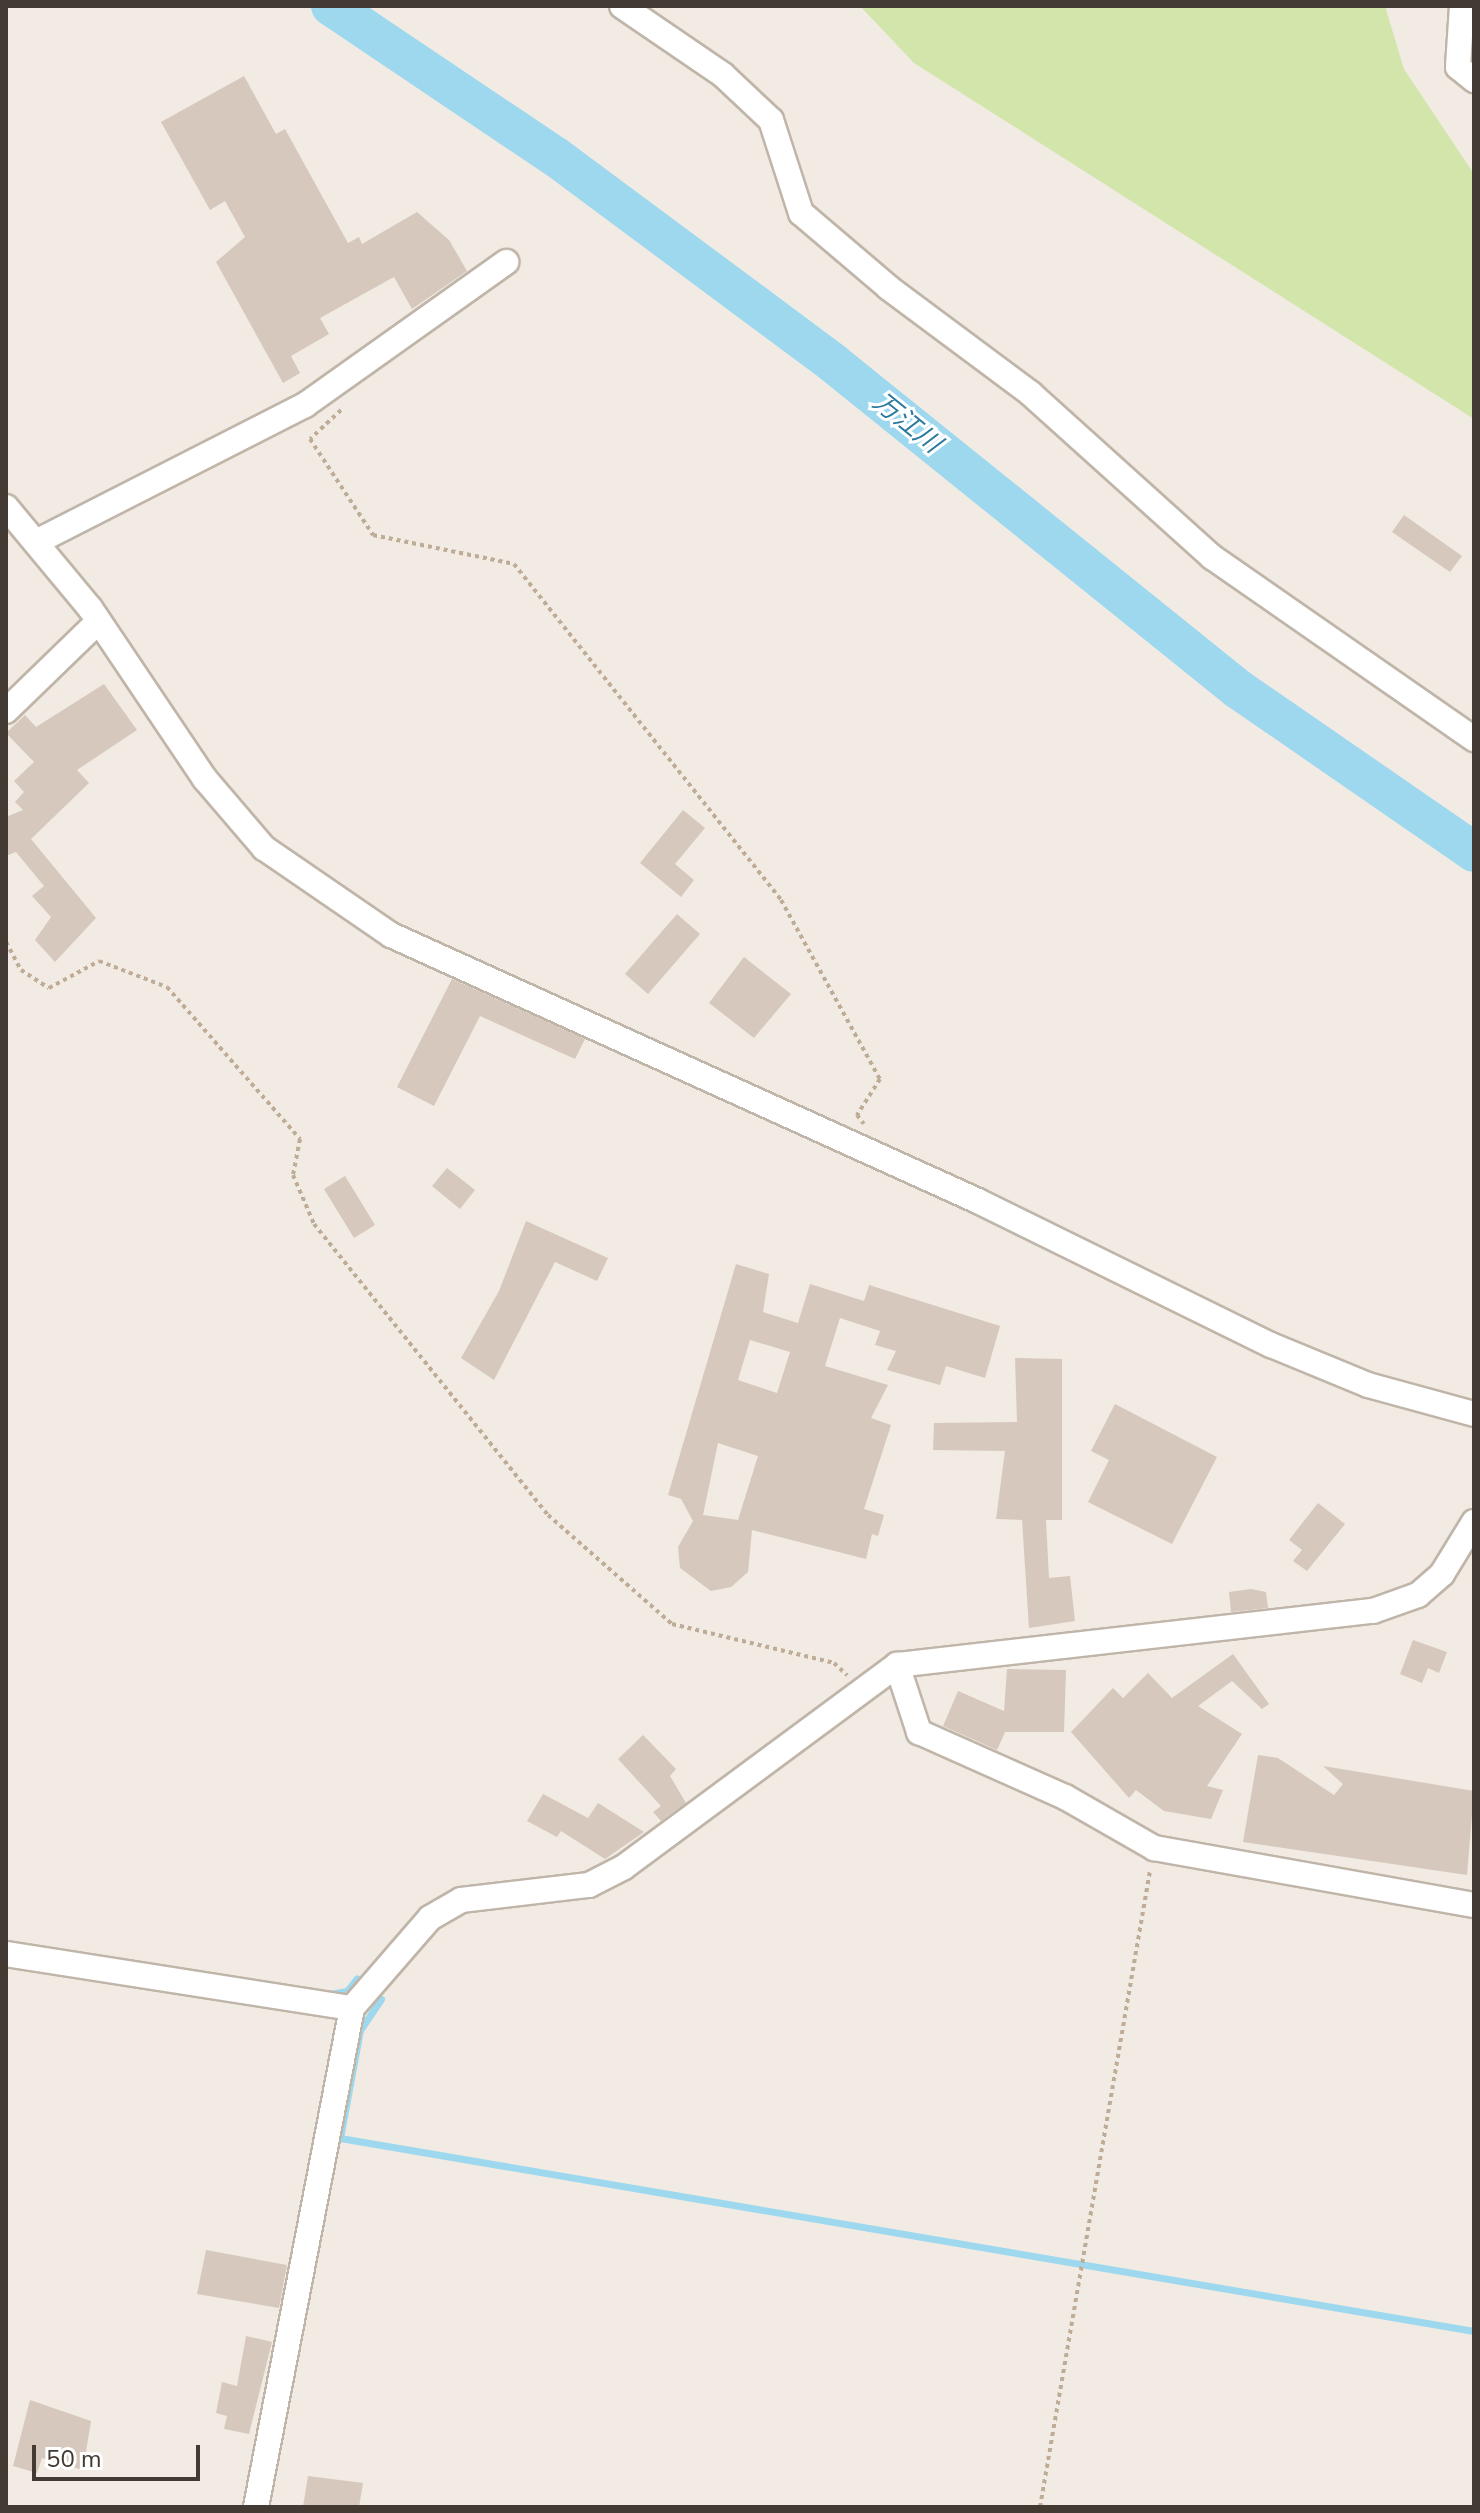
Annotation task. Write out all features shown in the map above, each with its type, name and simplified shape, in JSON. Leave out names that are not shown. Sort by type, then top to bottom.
[{"type":"street","points":[[622,6],[723,75],[771,120],[801,213],[878,279],[1031,394],[1212,557],[1474,739]]},
{"type":"street","points":[[1462,6],[1458,67],[1474,80]]},
{"type":"street","points":[[36,542],[305,405],[506,262]]},
{"type":"street","points":[[6,507],[99,621],[205,779],[264,848],[391,935],[978,1201],[1271,1345],[1368,1385],[1474,1414]]},
{"type":"street","points":[[6,711],[99,621]]},
{"type":"street","points":[[256,2507],[352,2008],[430,1918],[461,1900],[589,1885],[624,1867],[669,1841],[860,1686],[897,1665],[1373,1611],[1418,1595],[1442,1574],[1474,1522]]},
{"type":"street","points":[[897,1665],[919,1732],[1065,1797],[1154,1848],[1474,1905]]},
{"type":"street","points":[[6,1954],[352,2008]]},
{"type":"path","points":[[350,402],[310,439],[373,535],[514,564],[781,900],[880,1079],[857,1115],[868,1130]]},
{"type":"path","points":[[6,942],[21,970],[49,988],[99,961],[167,987],[300,1139],[293,1175],[314,1224],[548,1515],[672,1624],[834,1663],[860,1686]]},
{"type":"path","points":[[1040,2507],[1154,1848]]},
{"type":"green space","points":[[860,6],[1385,6],[1404,69],[1474,174],[1474,419],[914,63]]},
{"type":"building","points":[[244,76],[276,134],[285,129],[348,243],[359,237],[362,244],[417,212],[449,240],[467,271],[412,309],[394,277],[320,318],[329,334],[291,356],[300,373],[283,383],[216,262],[245,237],[225,201],[210,210],[161,122]]},
{"type":"building","points":[[1404,515],[1462,556],[1450,572],[1392,532]]},
{"type":"building","points":[[104,684],[137,730],[77,770],[89,783],[31,839],[96,918],[55,962],[35,940],[51,917],[32,896],[44,886],[16,852],[6,856],[6,817],[23,810],[15,802],[24,792],[14,781],[34,762],[6,733],[25,715],[36,727]]},
{"type":"building","points":[[683,810],[705,828],[675,864],[694,880],[681,897],[640,863]]},
{"type":"building","points":[[677,914],[700,934],[648,994],[625,974]]},
{"type":"building","points":[[744,957],[791,994],[754,1038],[709,1003]]},
{"type":"building","points":[[452,979],[585,1039],[575,1059],[480,1016],[434,1106],[397,1087]]},
{"type":"building","points":[[447,1168],[475,1190],[460,1209],[432,1186]]},
{"type":"building","points":[[345,1176],[375,1225],[354,1238],[324,1189]]},
{"type":"building","points":[[526,1221],[608,1258],[597,1281],[555,1262],[494,1380],[461,1358],[499,1291]]},
{"type":"building","points":[[736,1264],[769,1274],[763,1312],[798,1323],[810,1284],[864,1301],[869,1285],[1000,1326],[985,1378],[946,1366],[940,1385],[887,1370],[896,1351],[875,1345],[880,1331],[840,1318],[825,1366],[888,1385],[871,1418],[891,1425],[864,1509],[884,1515],[878,1536],[872,1534],[866,1559],[752,1530],[748,1572],[731,1587],[711,1591],[680,1568],[678,1547],[693,1521],[681,1499],[668,1495]],"holes":[[[750,1340],[790,1352],[777,1393],[738,1380]],[[718,1443],[758,1456],[738,1520],[703,1515]]]},
{"type":"building","points":[[1015,1358],[1062,1359],[1062,1520],[1046,1520],[1049,1578],[1070,1576],[1075,1621],[1029,1628],[1022,1520],[996,1519],[1005,1451],[933,1450],[934,1423],[1017,1422]]},
{"type":"building","points":[[1115,1404],[1217,1457],[1172,1544],[1088,1502],[1109,1460],[1091,1451]]},
{"type":"building","points":[[1318,1503],[1345,1524],[1307,1571],[1293,1561],[1302,1550],[1289,1540]]},
{"type":"building","points":[[1251,1589],[1266,1592],[1268,1608],[1231,1612],[1229,1592]]},
{"type":"building","points":[[1413,1640],[1447,1652],[1439,1673],[1428,1668],[1422,1683],[1400,1674]]},
{"type":"building","points":[[1233,1654],[1269,1704],[1262,1709],[1232,1681],[1198,1706],[1242,1734],[1207,1786],[1223,1790],[1211,1819],[1164,1811],[1136,1790],[1129,1798],[1071,1732],[1113,1688],[1123,1698],[1148,1673],[1172,1698]]},
{"type":"building","points":[[1007,1669],[1066,1670],[1064,1732],[1005,1732],[997,1750],[943,1726],[958,1691],[1004,1711]]},
{"type":"building","points":[[643,1735],[676,1769],[670,1776],[686,1803],[661,1821],[653,1812],[661,1806],[618,1759]]},
{"type":"building","points":[[1258,1755],[1278,1758],[1334,1795],[1343,1784],[1323,1766],[1474,1791],[1467,1875],[1243,1842]]},
{"type":"building","points":[[543,1794],[588,1818],[598,1803],[644,1832],[605,1859],[561,1831],[557,1837],[527,1821]]},
{"type":"building","points":[[206,2250],[287,2265],[279,2308],[197,2294]]},
{"type":"building","points":[[246,2336],[272,2342],[249,2434],[224,2429],[227,2416],[216,2413],[222,2382],[237,2386]]},
{"type":"building","points":[[30,2400],[91,2421],[83,2470],[42,2458],[37,2473],[13,2466]]},
{"type":"building","points":[[308,2476],[363,2483],[359,2507],[303,2507]]},
{"type":"waterway","name":"万江川","points":[[331,6],[556,157],[833,363],[1238,689],[1474,852]]},
{"type":"waterway","points":[[330,1994],[347,1991],[357,1978]]},
{"type":"waterway","points":[[381,1999],[360,2030],[340,2138],[1474,2331]]}]
